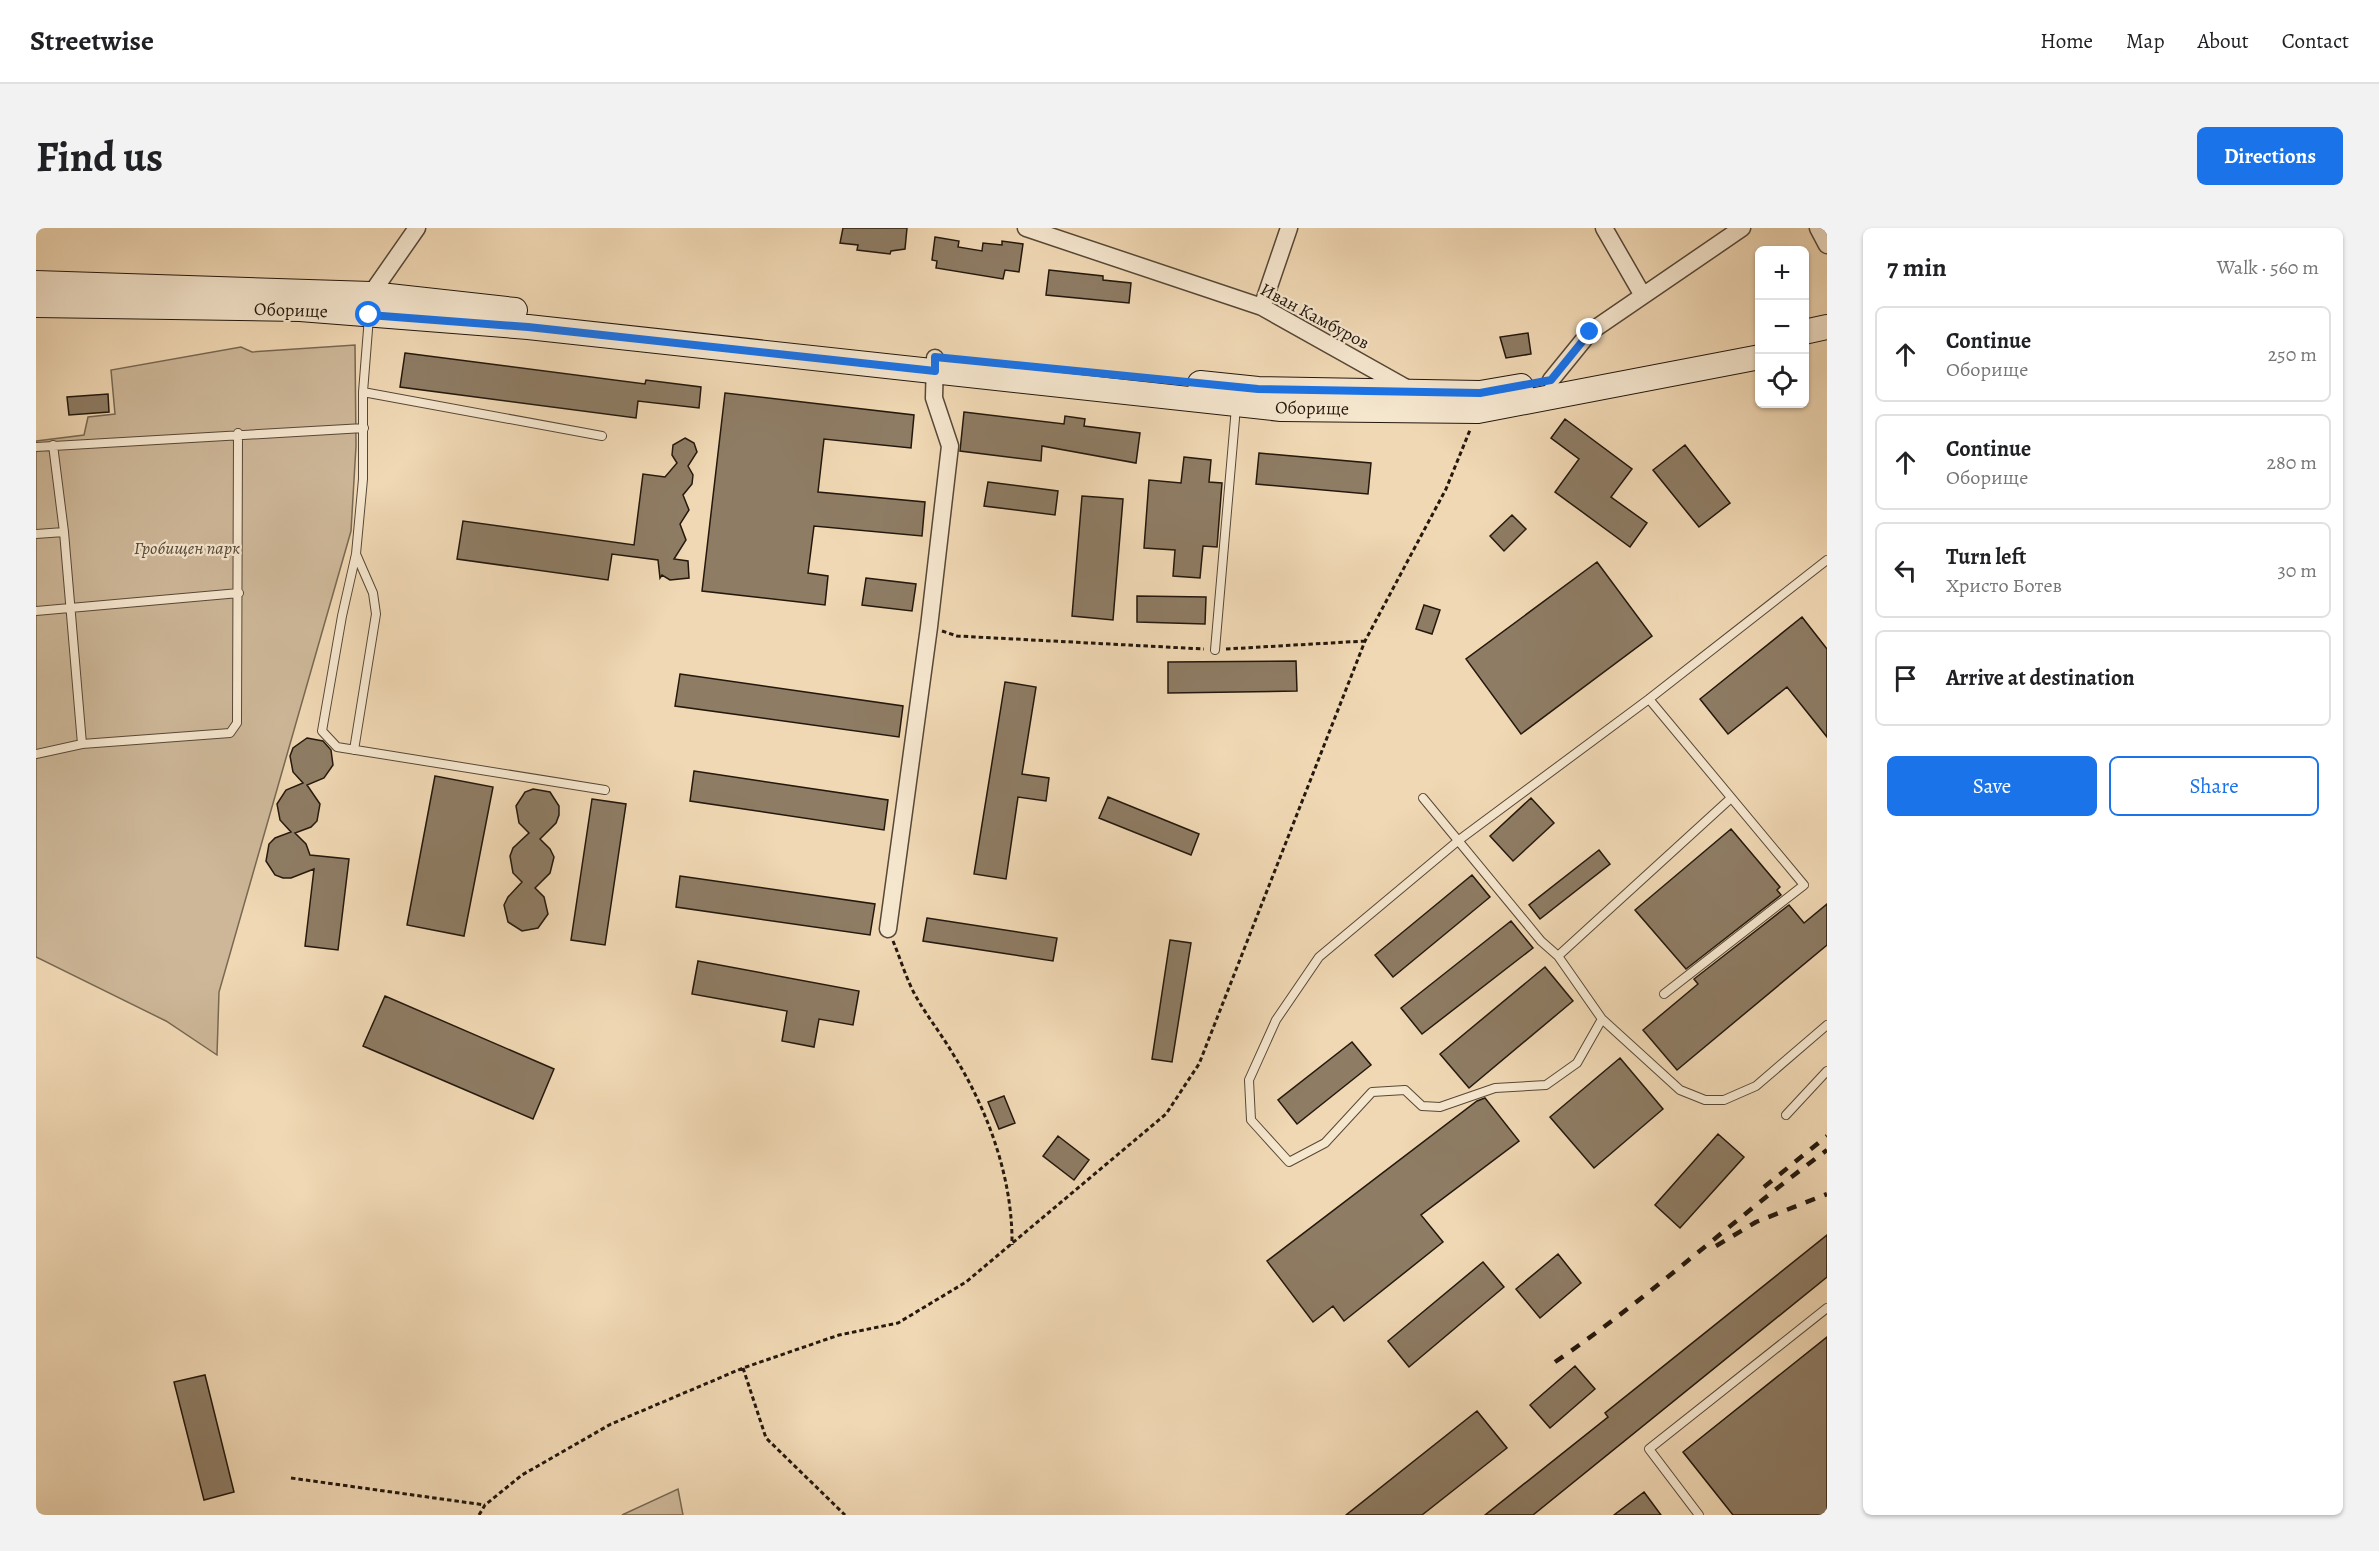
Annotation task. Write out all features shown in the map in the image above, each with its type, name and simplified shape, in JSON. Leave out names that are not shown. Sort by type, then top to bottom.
[{"type":"main road","name":"Оборище","points":[[36,283],[370,304],[528,327],[935,364],[1258,389],[1480,393],[1755,343]]},
{"type":"main road","name":"Оборище","points":[[36,306],[300,309],[370,304]]},
{"type":"main road","points":[[1809,331],[1827,327]]},
{"type":"main road","points":[[1809,347],[1827,343]]},
{"type":"main road","name":"Оборище","points":[[935,364],[1281,409],[1478,411],[1755,358]]},
{"type":"street","points":[[370,304],[417,228]]},
{"type":"street","name":"Иван Камбуров","points":[[1026,228],[1262,307],[1412,391]]},
{"type":"street","points":[[1262,307],[1289,228]]},
{"type":"street","points":[[1604,228],[1642,294]]},
{"type":"street","points":[[1551,380],[1590,332],[1642,294],[1742,228]]},
{"type":"street","points":[[1818,228],[1827,245]]},
{"type":"street","points":[[888,929],[929,627],[950,446],[934,398],[935,364]]},
{"type":"lane","points":[[370,304],[363,392],[363,479],[356,554],[342,616],[322,731],[338,747],[605,790]]},
{"type":"lane","points":[[363,392],[602,436]]},
{"type":"lane","points":[[1215,650],[1236,404]]},
{"type":"lane","points":[[36,447],[364,428]]},
{"type":"lane","points":[[36,754],[82,744],[230,733],[237,723],[238,434]]},
{"type":"lane","points":[[53,445],[64,532],[82,744]]},
{"type":"lane","points":[[36,534],[64,532]]},
{"type":"lane","points":[[354,750],[376,614],[373,593],[356,554]]},
{"type":"lane","points":[[1602,1019],[1577,1064],[1546,1085],[1495,1088],[1440,1107],[1422,1106],[1405,1090],[1372,1092],[1325,1143],[1289,1162],[1251,1120],[1249,1080],[1276,1020],[1319,957],[1459,840],[1648,699],[1827,560]]},
{"type":"lane","points":[[36,611],[239,593]]},
{"type":"lane","points":[[1648,699],[1804,885],[1664,994]]},
{"type":"lane","points":[[1423,798],[1541,941],[1558,956],[1602,1019],[1680,1090],[1705,1100],[1724,1100],[1756,1086],[1827,1025]]},
{"type":"lane","points":[[1558,956],[1730,799]]},
{"type":"lane","points":[[1785,1115],[1827,1071]]},
{"type":"lane","points":[[1699,1515],[1649,1449],[1827,1308]]},
{"type":"path","points":[[479,1515],[485,1505],[522,1475],[611,1424],[743,1368],[839,1335],[898,1323],[966,1282],[1166,1114],[1199,1064],[1365,641],[1446,489],[1478,411]]},
{"type":"path","points":[[929,627],[957,636],[1215,650],[1365,641]]},
{"type":"path","points":[[888,929],[917,998],[954,1055],[980,1107],[1003,1165],[1013,1218],[1012,1245]]},
{"type":"path","points":[[743,1368],[766,1437],[845,1515]]},
{"type":"path","points":[[291,1478],[485,1505]]},
{"type":"green space","name":"Гробищен парк","points":[[355,345],[356,446],[351,531],[219,992],[217,1055],[166,1021],[36,957],[36,441],[84,435],[88,417],[115,414],[111,370],[241,347],[252,352]]},
{"type":"green space","points":[[678,1489],[683,1515],[622,1515]]},
{"type":"building","points":[[843,228],[907,228],[905,249],[891,251],[890,254],[857,250],[858,245],[840,243]]},
{"type":"building","points":[[935,237],[959,241],[958,247],[982,251],[983,243],[1002,245],[1002,241],[1023,244],[1019,272],[1005,270],[1003,279],[936,268],[937,261],[932,260]]},
{"type":"building","points":[[1049,270],[1103,276],[1103,280],[1131,283],[1129,303],[1046,295]]},
{"type":"building","points":[[1528,333],[1531,354],[1506,358],[1500,337]]},
{"type":"building","points":[[405,353],[645,384],[646,380],[701,387],[699,408],[638,401],[636,418],[400,387]]},
{"type":"building","points":[[725,393],[914,415],[911,448],[824,439],[818,492],[925,502],[922,536],[814,526],[808,573],[828,576],[825,605],[702,591]]},
{"type":"building","points":[[108,394],[109,412],[69,415],[67,397]]},
{"type":"building","points":[[964,412],[1064,424],[1065,416],[1085,419],[1084,426],[1140,433],[1136,463],[1042,446],[1041,461],[960,451]]},
{"type":"building","points":[[1565,419],[1632,469],[1611,497],[1647,523],[1630,547],[1555,492],[1579,459],[1551,438]]},
{"type":"building","points":[[685,438],[694,443],[697,452],[688,466],[693,475],[692,484],[683,495],[689,510],[680,524],[686,540],[674,559],[688,561],[689,578],[670,580],[662,575],[660,578],[658,560],[612,554],[608,580],[457,559],[463,521],[634,545],[643,474],[665,477],[677,463],[672,455],[673,445]]},
{"type":"building","points":[[1685,445],[1730,503],[1699,527],[1653,470]]},
{"type":"building","points":[[1259,453],[1371,463],[1368,494],[1256,484]]},
{"type":"building","points":[[1184,457],[1211,460],[1209,482],[1222,483],[1217,547],[1203,546],[1200,578],[1173,576],[1175,550],[1144,548],[1149,480],[1181,483]]},
{"type":"building","points":[[988,482],[1058,491],[1055,515],[984,506]]},
{"type":"building","points":[[1082,496],[1123,499],[1113,620],[1072,616]]},
{"type":"building","points":[[1512,515],[1526,529],[1504,551],[1490,536]]},
{"type":"building","points":[[1597,562],[1652,636],[1521,734],[1466,659]]},
{"type":"building","points":[[866,578],[916,584],[912,611],[862,605]]},
{"type":"building","points":[[1137,596],[1206,597],[1205,624],[1137,622]]},
{"type":"building","points":[[1424,605],[1440,610],[1432,634],[1416,629]]},
{"type":"building","points":[[1802,617],[1827,649],[1827,737],[1787,687],[1728,734],[1700,699]]},
{"type":"building","points":[[1296,661],[1297,691],[1168,693],[1168,662]]},
{"type":"building","points":[[680,674],[903,706],[899,737],[675,706]]},
{"type":"building","points":[[1005,682],[1036,687],[1022,774],[1049,778],[1046,801],[1018,797],[1006,879],[974,874]]},
{"type":"building","points":[[307,738],[323,741],[331,750],[333,765],[324,778],[307,785],[320,804],[317,821],[311,827],[295,833],[306,844],[310,855],[349,859],[338,950],[305,946],[314,869],[291,878],[283,878],[275,875],[266,861],[269,844],[275,838],[291,832],[280,820],[277,804],[286,790],[303,783],[293,772],[290,756],[293,748]]},
{"type":"building","points":[[694,771],[888,800],[884,830],[690,801]]},
{"type":"building","points":[[435,776],[493,787],[464,936],[407,925]]},
{"type":"building","points":[[533,789],[550,792],[559,806],[559,815],[556,823],[540,839],[554,857],[550,873],[535,888],[544,897],[548,914],[538,928],[522,931],[508,922],[504,905],[522,882],[513,873],[510,856],[513,848],[529,833],[519,823],[516,806],[525,792]]},
{"type":"building","points":[[1108,797],[1199,834],[1191,855],[1099,818]]},
{"type":"building","points":[[1531,798],[1554,823],[1513,861],[1490,836]]},
{"type":"building","points":[[592,799],[626,804],[605,945],[571,940]]},
{"type":"building","points":[[1731,829],[1780,887],[1777,890],[1781,895],[1686,969],[1635,910]]},
{"type":"building","points":[[1599,850],[1610,864],[1540,919],[1529,905]]},
{"type":"building","points":[[1472,875],[1490,897],[1393,977],[1375,955]]},
{"type":"building","points":[[680,876],[875,904],[870,935],[676,907]]},
{"type":"building","points":[[1827,904],[1827,945],[1677,1070],[1643,1030],[1698,984],[1694,979],[1789,905],[1804,923]]},
{"type":"building","points":[[927,918],[1057,938],[1053,961],[923,941]]},
{"type":"building","points":[[1511,921],[1533,948],[1422,1034],[1401,1008]]},
{"type":"building","points":[[1170,940],[1191,943],[1172,1062],[1152,1059]]},
{"type":"building","points":[[698,961],[859,991],[853,1025],[819,1019],[814,1047],[782,1041],[787,1011],[692,994]]},
{"type":"building","points":[[1545,967],[1573,1001],[1469,1088],[1440,1054]]},
{"type":"building","points":[[385,996],[554,1069],[533,1119],[363,1046]]},
{"type":"building","points":[[1352,1042],[1371,1065],[1297,1124],[1278,1100]]},
{"type":"building","points":[[1620,1058],[1663,1109],[1594,1168],[1550,1117]]},
{"type":"building","points":[[1004,1096],[1015,1123],[999,1129],[988,1102]]},
{"type":"building","points":[[1485,1098],[1519,1141],[1421,1215],[1443,1242],[1344,1321],[1333,1306],[1313,1322],[1267,1261],[1477,1101]]},
{"type":"building","points":[[1718,1134],[1744,1157],[1680,1228],[1655,1205]]},
{"type":"building","points":[[1058,1136],[1089,1160],[1074,1180],[1043,1156]]},
{"type":"building","points":[[1827,1235],[1827,1277],[1533,1515],[1485,1515],[1608,1417],[1605,1413]]},
{"type":"building","points":[[1558,1254],[1581,1283],[1540,1318],[1516,1289]]},
{"type":"building","points":[[1483,1262],[1504,1287],[1409,1367],[1388,1341]]},
{"type":"building","points":[[1827,1337],[1827,1515],[1733,1515],[1683,1452]]},
{"type":"building","points":[[1575,1366],[1595,1389],[1550,1428],[1530,1405]]},
{"type":"building","points":[[205,1375],[234,1492],[204,1500],[174,1382]]},
{"type":"building","points":[[1477,1411],[1507,1448],[1422,1515],[1346,1515]]},
{"type":"building","points":[[1644,1492],[1661,1515],[1614,1515]]},
{"type":"railway","points":[[1764,1187],[1827,1136]]},
{"type":"railway","points":[[1555,1362],[1658,1285],[1827,1150]]},
{"type":"railway","points":[[1716,1246],[1756,1222],[1827,1194]]},
{"type":"route","points":[[369,315],[528,327],[935,371],[935,357],[1258,389],[1316,391],[1480,393],[1551,380],[1590,332]]}]
